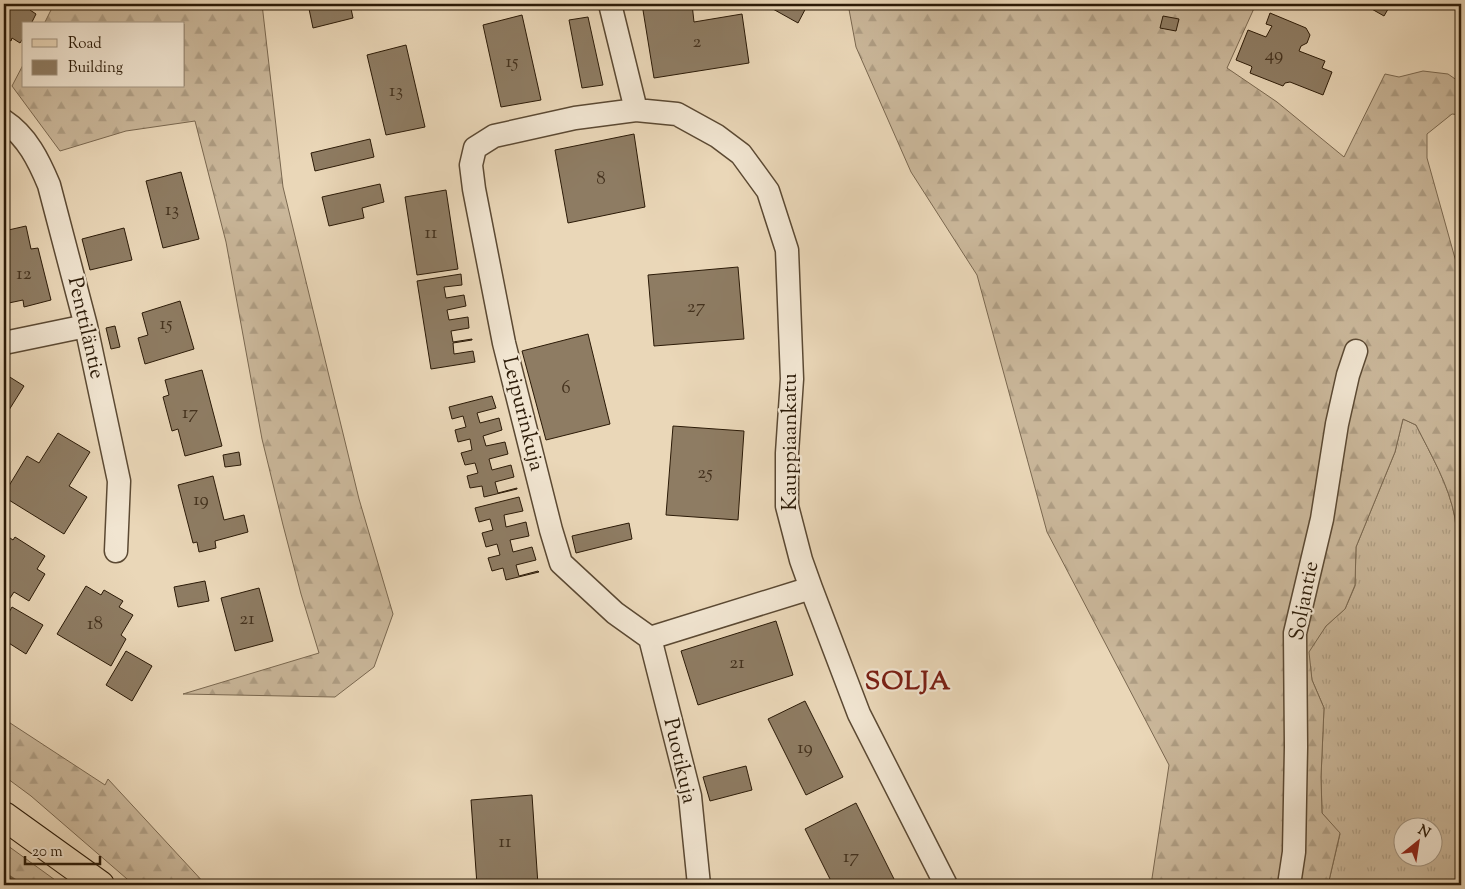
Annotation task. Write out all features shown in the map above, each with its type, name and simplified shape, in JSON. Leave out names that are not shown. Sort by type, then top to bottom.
[{"type":"main road","points":[[4,816],[100,885]]},
{"type":"street","points":[[610,4],[636,110]]},
{"type":"street","name":"Kauppiaankatu","points":[[636,110],[677,114],[717,136],[741,154],[768,191],[787,250],[792,379],[787,452],[787,506],[801,560],[859,714],[946,885]]},
{"type":"street","name":"Leipurinkuja","points":[[636,110],[575,118],[494,136],[475,148],[471,165],[504,343],[549,521],[562,563],[614,613],[650,638]]},
{"type":"street","name":"Penttiläntie","points":[[4,121],[21,135],[41,164],[49,186],[86,326],[119,481],[116,551]]},
{"type":"street","points":[[4,343],[86,326]]},
{"type":"street","name":"Soljantie","points":[[1289,885],[1294,852],[1296,747],[1295,633],[1322,518],[1348,375],[1356,350]]},
{"type":"street","points":[[650,638],[811,588]]},
{"type":"street","name":"Puotikuja","points":[[650,638],[690,796],[699,885]]},
{"type":"green space","points":[[54,4],[262,4],[283,187],[359,499],[393,614],[374,667],[335,697],[183,694],[319,653],[301,594],[262,439],[226,242],[195,121],[126,131],[60,151],[12,86],[22,67],[22,88],[185,88],[185,22],[45,22]]},
{"type":"green space","points":[[848,4],[1256,4],[1227,68],[1277,102],[1344,157],[1385,74],[1399,77],[1423,71],[1448,74],[1461,83],[1461,115],[1452,114],[1427,134],[1427,158],[1458,269],[1461,269],[1461,559],[1457,544],[1455,518],[1444,482],[1416,425],[1403,419],[1395,452],[1356,547],[1355,585],[1345,609],[1326,626],[1309,652],[1312,680],[1324,708],[1321,777],[1322,813],[1340,833],[1328,885],[1151,885],[1169,765],[1047,532],[977,275],[911,172],[856,47]]},
{"type":"green space","points":[[1403,419],[1416,425],[1444,482],[1455,518],[1457,544],[1461,559],[1461,885],[1328,885],[1340,834],[1322,813],[1321,777],[1324,708],[1312,680],[1308,652],[1326,626],[1345,609],[1355,586],[1356,547],[1395,452]]},
{"type":"green space","points":[[4,719],[105,785],[108,779],[206,885],[134,885],[31,796],[4,776]]},
{"type":"green space","points":[[4,843],[62,885],[4,885]]},
{"type":"building","points":[[4,4],[33,4],[30,10],[36,14],[32,22],[22,22],[22,40],[20,43],[12,38],[11,41],[4,37]]},
{"type":"building","points":[[308,4],[350,4],[353,18],[313,28]]},
{"type":"building","points":[[642,4],[692,4],[694,22],[742,14],[749,63],[654,78]]},
{"type":"building","points":[[764,4],[808,4],[798,23]]},
{"type":"building","points":[[1363,4],[1391,4],[1384,16]]},
{"type":"building","points":[[1270,13],[1306,28],[1310,35],[1307,43],[1301,46],[1299,51],[1325,61],[1322,68],[1332,72],[1323,95],[1290,82],[1285,83],[1283,86],[1250,73],[1251,66],[1236,60],[1248,30],[1266,37],[1272,26],[1266,24]]},
{"type":"building","points":[[522,15],[541,100],[501,107],[483,25]]},
{"type":"building","points":[[1163,16],[1179,19],[1176,31],[1160,28]]},
{"type":"building","points":[[588,17],[603,85],[582,88],[569,20]]},
{"type":"building","points":[[406,45],[425,127],[386,135],[367,55]]},
{"type":"building","points":[[4,54],[9,57],[4,65]]},
{"type":"building","points":[[634,134],[645,207],[568,223],[555,150]]},
{"type":"building","points":[[370,139],[374,157],[315,171],[311,153]]},
{"type":"building","points":[[181,172],[199,239],[163,248],[146,181]]},
{"type":"building","points":[[380,184],[384,202],[362,208],[364,218],[329,226],[322,197]]},
{"type":"building","points":[[446,190],[458,269],[417,275],[405,197]]},
{"type":"building","points":[[26,226],[31,249],[38,248],[51,300],[24,307],[23,300],[4,304],[4,231]]},
{"type":"building","points":[[124,228],[132,260],[90,270],[82,239]]},
{"type":"building","points":[[738,267],[744,339],[654,346],[648,275]]},
{"type":"building","points":[[461,274],[462,285],[444,287],[446,298],[464,295],[466,306],[447,310],[449,320],[468,317],[469,328],[451,331],[453,342],[472,340],[453,343],[454,354],[473,351],[475,362],[431,369],[417,281]]},
{"type":"building","points":[[180,301],[194,349],[145,364],[138,338],[148,335],[142,313]]},
{"type":"building","points":[[115,326],[120,347],[111,349],[106,328]]},
{"type":"building","points":[[588,334],[610,424],[546,440],[522,351]]},
{"type":"building","points":[[202,370],[222,446],[185,456],[178,429],[172,431],[163,397],[169,395],[165,380]]},
{"type":"building","points":[[5,374],[24,386],[9,410],[4,407]]},
{"type":"building","points":[[492,396],[496,408],[477,413],[480,423],[499,418],[502,430],[483,436],[486,446],[505,442],[508,454],[489,459],[492,470],[511,465],[514,477],[495,482],[498,493],[517,489],[484,497],[482,486],[470,488],[467,476],[478,473],[475,463],[465,465],[461,453],[472,450],[470,439],[458,442],[455,430],[466,427],[463,416],[452,419],[449,407]]},
{"type":"building","points":[[673,426],[744,431],[738,520],[666,515]]},
{"type":"building","points":[[58,433],[90,452],[69,486],[87,497],[64,534],[4,497],[27,456],[39,463]]},
{"type":"building","points":[[239,452],[241,465],[225,467],[223,455]]},
{"type":"building","points":[[213,476],[224,520],[244,515],[248,532],[215,541],[216,548],[199,552],[197,542],[193,543],[178,485]]},
{"type":"building","points":[[519,497],[523,511],[504,515],[506,527],[526,522],[529,536],[510,540],[513,552],[532,547],[536,560],[516,565],[519,576],[539,572],[506,580],[503,568],[492,571],[488,558],[500,555],[497,544],[486,547],[482,533],[493,530],[490,519],[479,522],[475,508]]},
{"type":"building","points":[[629,523],[632,539],[576,553],[572,536]]},
{"type":"building","points":[[4,534],[13,540],[15,537],[45,556],[37,569],[45,574],[29,601],[14,592],[4,607]]},
{"type":"building","points":[[205,581],[209,601],[178,607],[174,587]]},
{"type":"building","points":[[86,586],[101,595],[104,590],[123,601],[119,607],[133,615],[121,635],[126,639],[111,666],[57,634]]},
{"type":"building","points":[[259,588],[273,641],[235,651],[221,598]]},
{"type":"building","points":[[12,607],[43,625],[26,654],[4,640],[4,621]]},
{"type":"building","points":[[776,621],[793,675],[698,705],[681,651]]},
{"type":"building","points":[[126,651],[152,666],[132,701],[106,685]]},
{"type":"building","points":[[805,701],[843,777],[806,795],[768,719]]},
{"type":"building","points":[[746,766],[752,790],[710,801],[703,777]]},
{"type":"building","points":[[532,795],[538,885],[477,885],[471,800]]},
{"type":"building","points":[[856,803],[897,885],[833,885],[805,829]]},
{"type":"waterway","points":[[4,876],[18,885]]},
{"type":"district","name":"SOLJA","points":[[908,682]]}]
